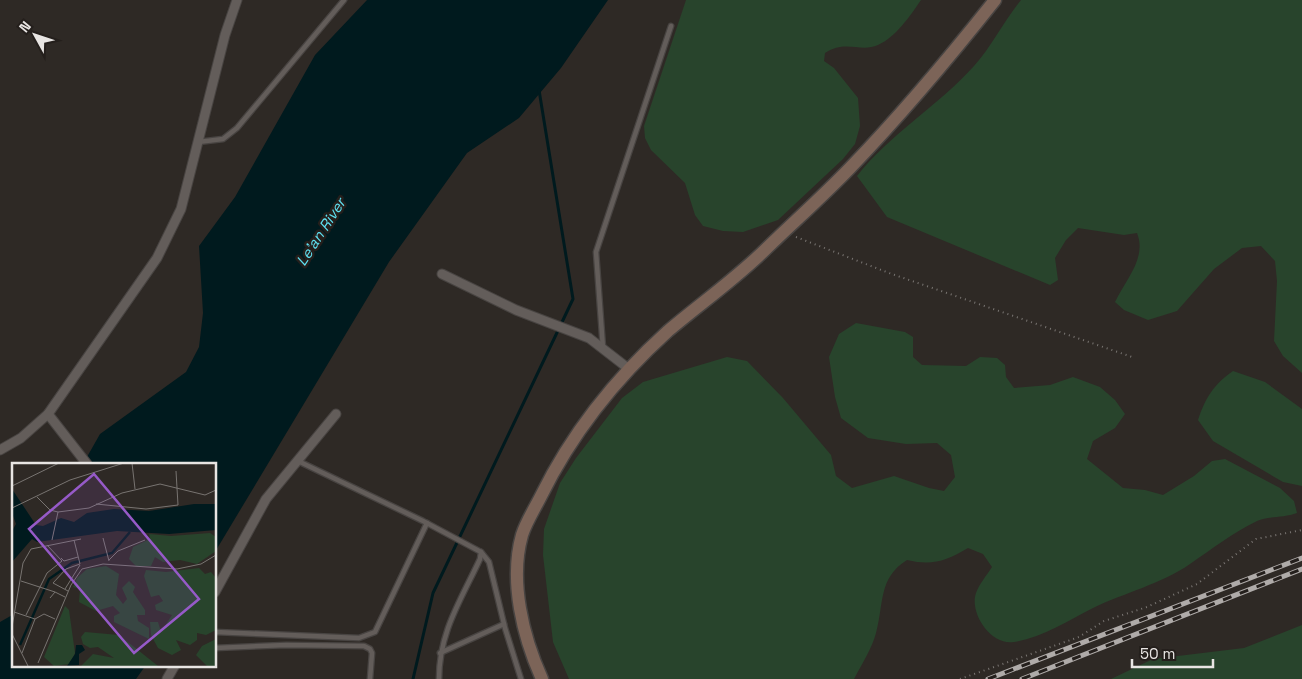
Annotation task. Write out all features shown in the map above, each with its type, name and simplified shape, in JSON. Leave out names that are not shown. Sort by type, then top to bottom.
[{"type":"street","points":[[0,450],[21,438],[48,414],[157,258],[181,209],[225,35],[237,0]]},
{"type":"street","points":[[542,679],[525,633],[519,596],[518,561],[523,534],[558,462],[594,410],[629,369],[669,331],[747,268],[850,168],[954,51],[994,0]]},
{"type":"street","points":[[442,274],[516,310],[589,338],[629,369]]},
{"type":"street","points":[[48,414],[85,461]]},
{"type":"street","points":[[216,590],[266,499],[336,414]]},
{"type":"street","points":[[167,679],[174,666]]},
{"type":"lane","points":[[198,142],[222,139],[236,128],[344,0]]},
{"type":"lane","points":[[604,349],[596,252],[671,26]]},
{"type":"lane","points":[[298,461],[427,523],[481,552],[489,562],[504,624],[521,679]]},
{"type":"lane","points":[[216,632],[359,638],[371,636],[376,632],[427,523]]},
{"type":"lane","points":[[439,679],[440,653],[444,634],[480,559],[481,552]]},
{"type":"lane","points":[[440,653],[504,624]]},
{"type":"lane","points":[[216,648],[286,645],[364,646],[370,648],[372,653],[370,679]]},
{"type":"path","points":[[784,232],[889,273],[1135,358]]},
{"type":"path","points":[[960,679],[1079,637],[1104,621],[1147,607],[1197,584],[1256,539],[1302,530]]},
{"type":"green space","points":[[686,0],[921,0],[902,26],[891,37],[878,45],[865,48],[846,46],[825,53],[824,61],[834,68],[858,98],[860,126],[855,144],[843,159],[778,220],[743,232],[723,231],[703,226],[695,215],[685,183],[651,150],[645,138],[644,126]]},
{"type":"green space","points":[[1021,0],[1302,0],[1302,373],[1283,356],[1274,341],[1277,281],[1275,261],[1261,246],[1242,248],[1214,269],[1177,311],[1148,320],[1124,310],[1115,302],[1137,260],[1139,242],[1137,233],[1124,235],[1078,228],[1066,240],[1055,258],[1058,280],[1050,285],[887,217],[857,176],[884,147],[974,66]]},
{"type":"green space","points":[[856,323],[905,332],[913,337],[913,357],[922,365],[966,366],[980,357],[997,358],[1005,365],[1006,377],[1014,388],[1050,385],[1073,377],[1100,387],[1115,400],[1125,414],[1115,428],[1093,441],[1087,459],[1123,488],[1145,490],[1163,495],[1194,476],[1212,461],[1225,459],[1280,488],[1294,501],[1297,513],[1257,521],[1179,571],[1155,583],[1093,608],[1045,632],[1014,642],[1005,642],[990,634],[976,610],[976,593],[992,567],[983,554],[968,548],[939,561],[916,562],[907,560],[891,575],[887,583],[874,639],[854,679],[569,679],[553,642],[543,555],[544,529],[560,483],[576,458],[622,398],[643,382],[727,357],[747,361],[783,398],[831,455],[836,476],[852,488],[894,476],[944,491],[955,477],[951,455],[937,443],[906,444],[868,438],[841,418],[835,397],[829,357],[839,334]]},
{"type":"green space","points":[[1233,371],[1265,382],[1302,409],[1302,486],[1283,482],[1213,441],[1198,420],[1211,392],[1220,381]]},
{"type":"green space","points":[[1302,625],[1302,679],[1111,679],[1153,659],[1244,648]]},
{"type":"water","name":"Le'an River","points":[[367,0],[608,0],[561,68],[519,118],[467,153],[389,262],[216,550],[216,463],[84,463],[100,434],[186,372],[199,347],[203,313],[199,246],[235,197],[315,55]]},
{"type":"water","points":[[12,615],[12,666],[145,666],[136,679],[0,679],[0,622]]},
{"type":"waterway","points":[[413,679],[433,593],[573,299],[539,90]]},
{"type":"railway","points":[[988,679],[1302,558]]},
{"type":"railway","points":[[1022,679],[1302,569]]}]
